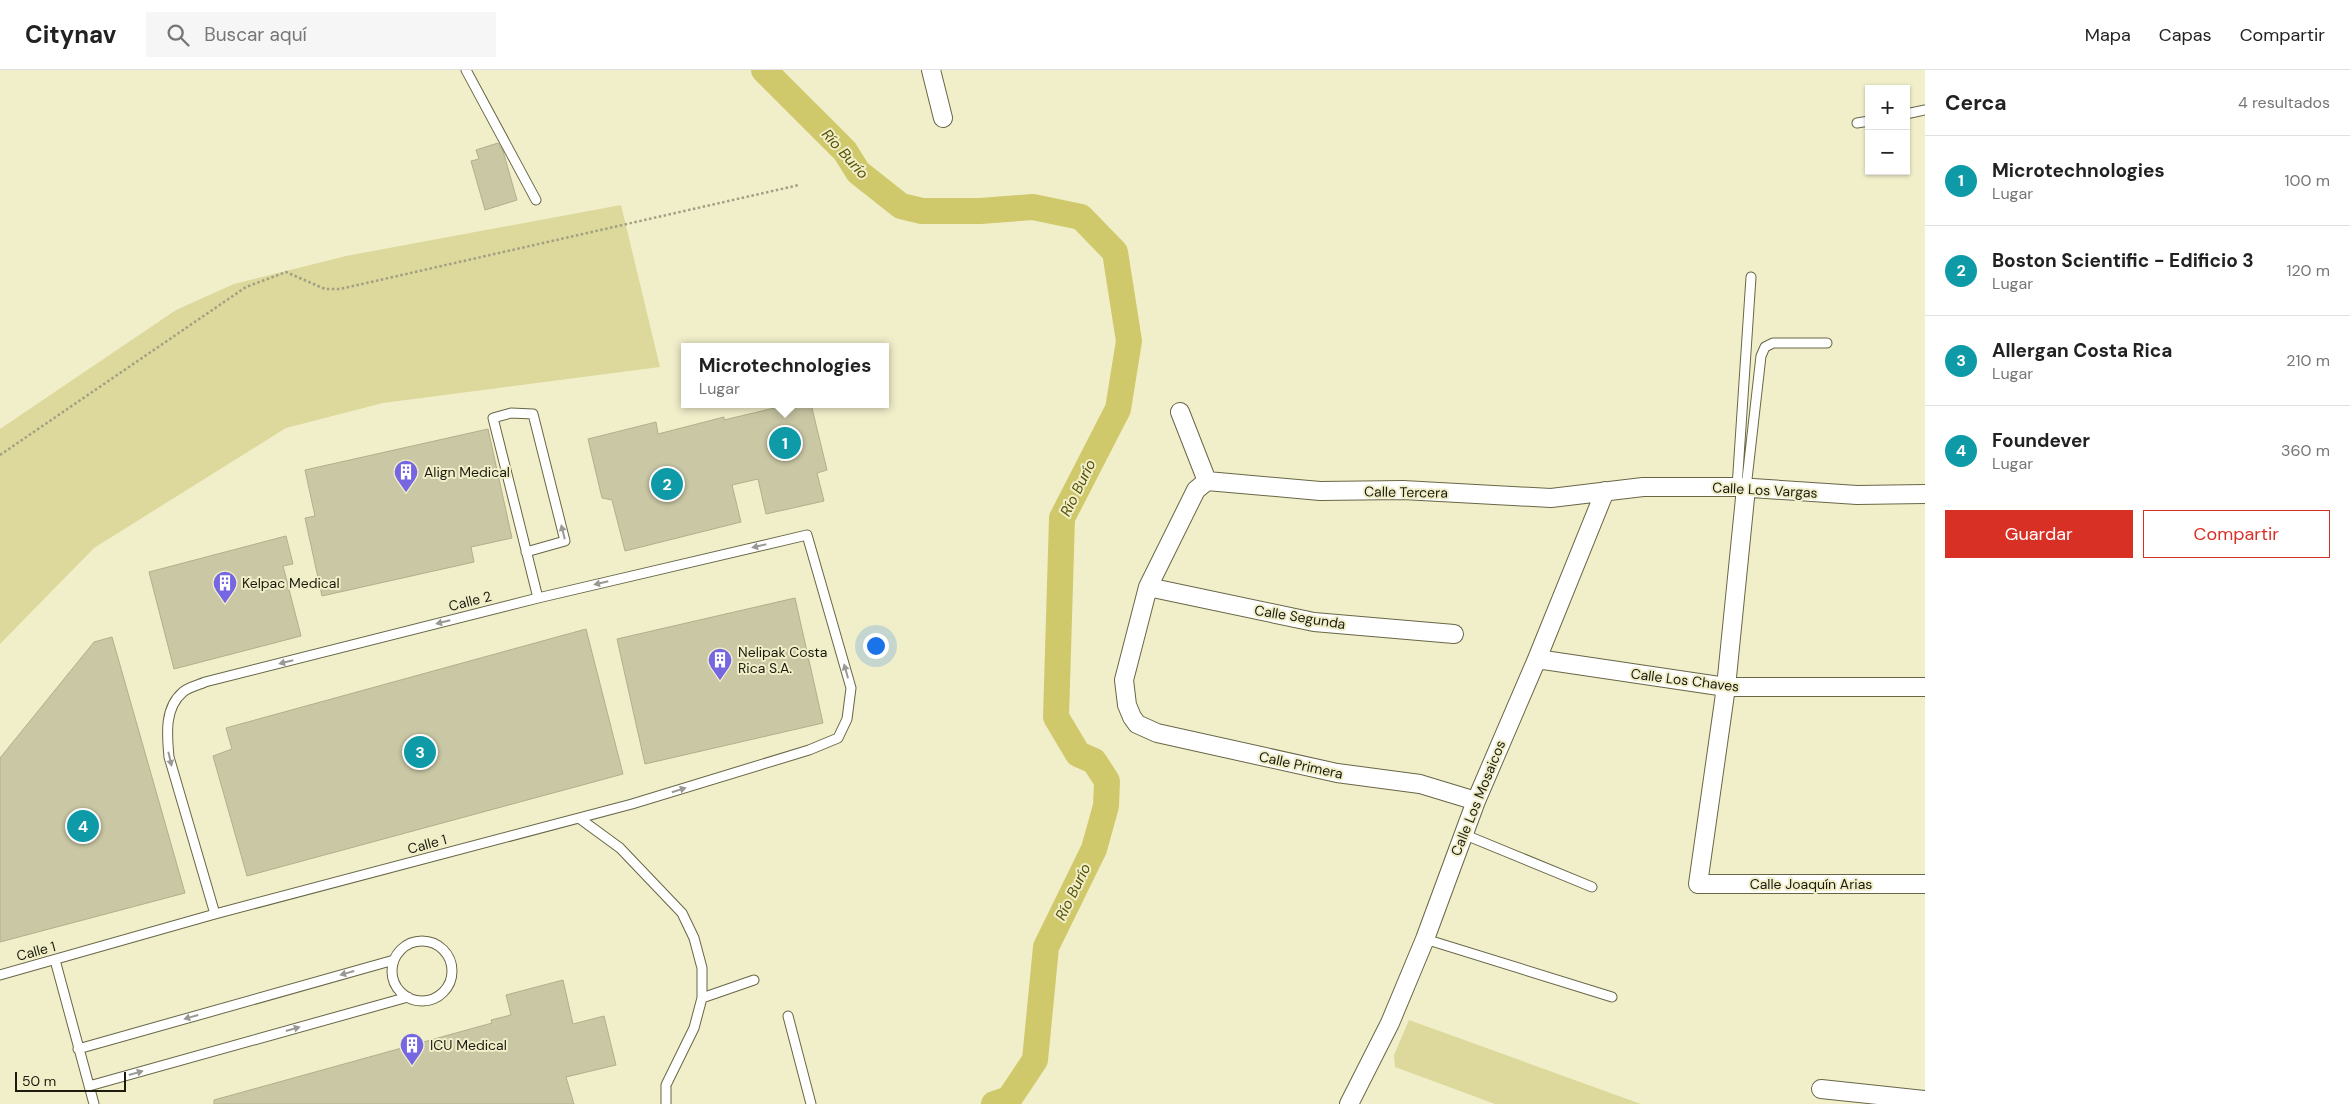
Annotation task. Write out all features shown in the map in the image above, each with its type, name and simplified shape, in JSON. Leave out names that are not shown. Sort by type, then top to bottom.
[{"type":"street","points":[[931,70],[943,118]]},
{"type":"street","points":[[1148,587],[1196,490],[1207,481],[1180,412]]},
{"type":"street","name":"Calle Tercera","points":[[1207,481],[1320,491],[1403,490],[1550,498],[1605,490]]},
{"type":"street","name":"Calle Los Vargas","points":[[1605,490],[1643,487],[1742,488],[1857,495],[1925,494]]},
{"type":"street","points":[[1726,687],[1742,488]]},
{"type":"street","name":"Calle Los Mosaicos","points":[[1349,1104],[1390,1023],[1425,939],[1476,801],[1537,659],[1605,490]]},
{"type":"street","name":"Calle Segunda","points":[[1148,587],[1314,622],[1454,634]]},
{"type":"street","name":"Calle Primera","points":[[1148,587],[1124,680],[1126,705],[1132,717],[1145,729],[1337,773],[1420,784],[1476,801]]},
{"type":"street","name":"Calle Los Chaves","points":[[1537,659],[1726,687],[1925,687]]},
{"type":"street","name":"Calle Joaquín Arias","points":[[1726,687],[1698,884],[1925,884]]},
{"type":"street","points":[[1821,1089],[1925,1100]]},
{"type":"lane","points":[[466,70],[536,200]]},
{"type":"lane","points":[[1910,113],[1925,110]]},
{"type":"lane","points":[[1857,123],[1865,122]]},
{"type":"lane","points":[[1742,488],[1751,277]]},
{"type":"lane","points":[[1742,488],[1760,356],[1765,347],[1772,343],[1827,343]]},
{"type":"lane","points":[[526,552],[565,541],[533,414],[511,413],[493,418],[526,552],[538,598]]},
{"type":"lane","name":"Calle 2","points":[[215,914],[169,757],[166,730],[170,711],[183,692],[205,682],[538,598],[807,535],[851,688],[848,719]]},
{"type":"lane","name":"Calle 1","points":[[0,975],[215,914],[632,804],[808,750],[838,738],[848,719]]},
{"type":"lane","points":[[579,818],[620,848],[682,913],[694,938],[702,968],[702,998],[694,1028],[666,1085],[666,1104]]},
{"type":"lane","points":[[1463,834],[1592,887]]},
{"type":"lane","points":[[1425,939],[1612,997]]},
{"type":"lane","points":[[89,1086],[408,998],[426,1001],[443,992],[450,982],[451,963],[441,947],[424,940],[406,945],[394,960],[392,978],[398,989],[408,998]]},
{"type":"lane","points":[[55,960],[94,1104]]},
{"type":"lane","points":[[78,1049],[394,960]]},
{"type":"lane","points":[[702,998],[754,980]]},
{"type":"lane","points":[[788,1016],[811,1104]]},
{"type":"path","points":[[0,455],[246,287],[275,275],[286,272],[325,289],[340,289],[799,185]]},
{"type":"shaded area","points":[[621,205],[660,367],[383,403],[286,428],[94,548],[0,644],[0,429],[176,310],[234,284],[346,256]]},
{"type":"shaded area","points":[[1409,1020],[1641,1104],[1495,1104],[1395,1067],[1394,1055]]},
{"type":"building","points":[[498,143],[503,151],[517,200],[485,210],[471,161],[479,159],[476,150]]},
{"type":"building","points":[[774,408],[812,408],[827,470],[817,473],[824,501],[766,514],[758,479],[732,485],[741,522],[625,551],[612,500],[602,498],[588,439],[656,422],[658,434],[724,417],[724,420]]},
{"type":"building","name":"Align Medical","points":[[488,429],[512,538],[471,547],[474,562],[322,596],[305,518],[315,516],[305,470]]},
{"type":"building","name":"Kelpac Medical","points":[[286,536],[293,564],[283,566],[301,636],[174,669],[149,572]]},
{"type":"building","name":"Nelipak Costa Rica S.A.","points":[[795,598],[823,723],[645,764],[617,639]]},
{"type":"building","points":[[586,629],[623,774],[247,876],[213,756],[232,749],[226,728]]},
{"type":"building","points":[[112,637],[185,893],[0,942],[0,758],[94,642]]},
{"type":"building","points":[[563,980],[573,1024],[604,1016],[616,1065],[566,1077],[574,1104],[214,1104],[214,1100],[492,1023],[491,1020],[511,1015],[506,995]]},
{"type":"waterway","name":"Río Burío","points":[[764,70],[845,151],[858,172],[901,206],[922,211],[980,211],[1033,207],[1081,217],[1115,252],[1129,341],[1118,409],[1062,518],[1056,717],[1078,754],[1094,761],[1107,781],[1106,806],[1094,849],[1046,947],[1035,1060],[1009,1099],[994,1104]]},
{"type":"place","name":"Microtechnologies","points":[[785,443]]},
{"type":"place","name":"Boston Scientific - Edificio 3","points":[[667,484]]},
{"type":"place","name":"Align Medical","points":[[406,493]]},
{"type":"place","name":"Kelpac Medical","points":[[225,604]]},
{"type":"place","name":"Nelipak Costa Rica S.A.","points":[[720,681]]},
{"type":"place","name":"Allergan Costa Rica","points":[[420,752]]},
{"type":"place","name":"Foundever","points":[[83,826]]},
{"type":"place","name":"ICU Medical","points":[[412,1066]]}]
